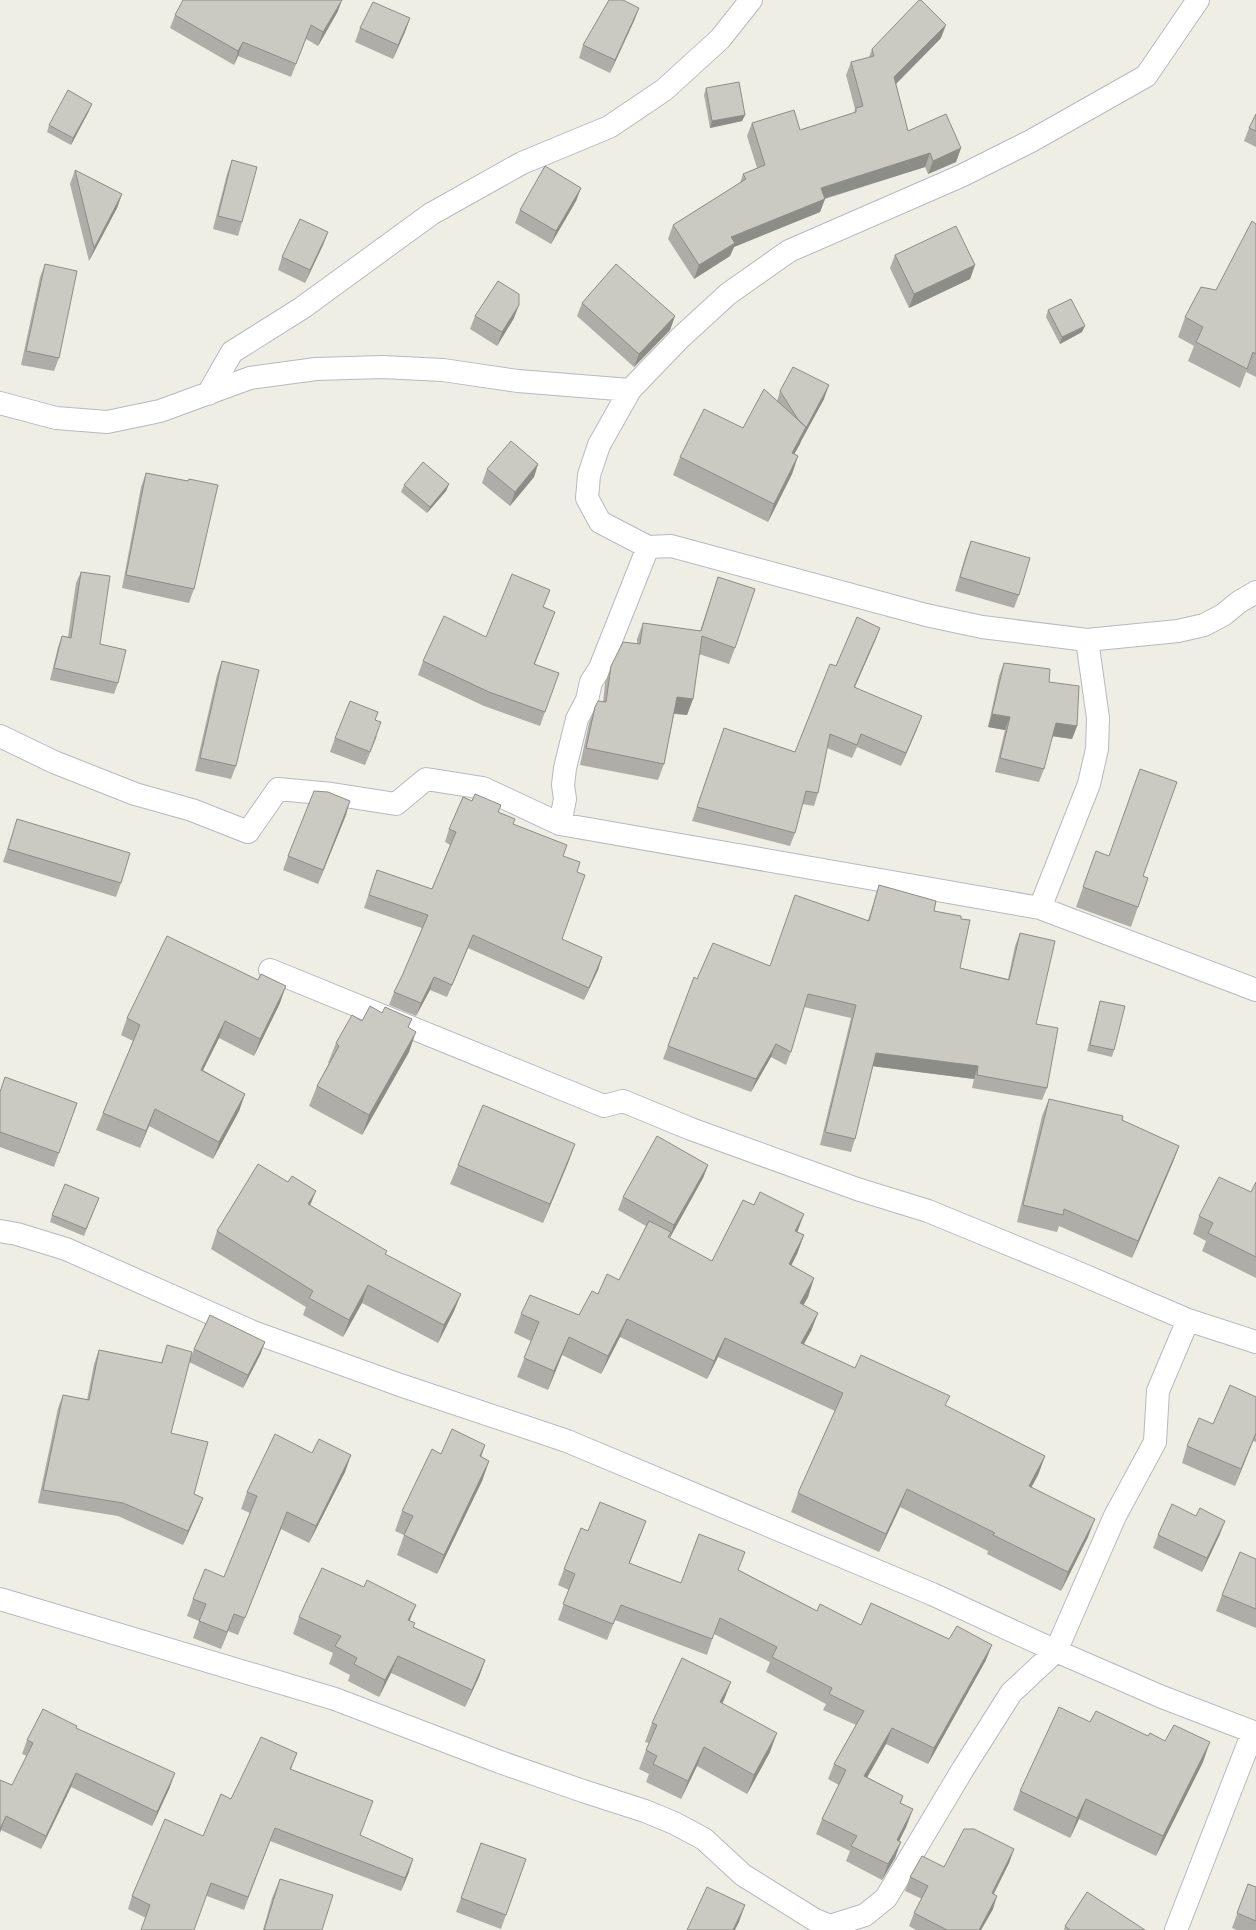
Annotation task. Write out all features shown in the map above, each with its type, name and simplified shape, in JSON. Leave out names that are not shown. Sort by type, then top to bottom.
[{"type":"street","points":[[208,394],[232,352],[302,308],[431,214],[522,163],[609,127],[664,90],[720,39],[751,0]]},
{"type":"street","points":[[1198,0],[1146,76],[1031,142],[975,169],[789,252],[728,294],[679,339],[630,390],[599,445],[589,475],[587,498],[600,522],[648,547],[671,546],[926,615],[982,627],[1087,640],[1178,631],[1204,625],[1223,615],[1239,602],[1256,592]]},
{"type":"street","points":[[0,403],[56,418],[107,422],[160,411],[250,378],[316,369],[382,367],[444,370],[518,380],[630,390]]},
{"type":"street","points":[[560,824],[565,799],[563,785],[565,768],[577,718],[587,700],[591,682],[600,668],[648,547]]},
{"type":"street","points":[[1040,908],[1089,784],[1097,749],[1098,718],[1087,640]]},
{"type":"street","points":[[0,736],[54,762],[135,794],[192,810],[248,832],[278,789],[332,794],[396,804],[426,780],[483,788],[560,824],[1040,908],[1256,990]]},
{"type":"street","points":[[270,970],[604,1106],[623,1101],[691,1129],[857,1189],[928,1211],[1188,1320],[1256,1342]]},
{"type":"street","points":[[0,1231],[18,1234],[66,1249],[253,1332],[567,1441],[932,1594],[1056,1651],[1162,1696],[1254,1732],[1176,1930]]},
{"type":"street","points":[[0,1599],[335,1699],[500,1762],[645,1811],[674,1823],[704,1839],[743,1875],[811,1925],[830,1926],[865,1915],[886,1898],[963,1769],[1011,1693],[1056,1651],[1115,1516],[1155,1442],[1158,1391],[1188,1320]]},
{"type":"building","points":[[183,0],[342,0],[323,32],[311,25],[296,64],[243,42],[238,51],[175,15]]},
{"type":"building","points":[[609,0],[623,0],[639,8],[615,60],[583,45]]},
{"type":"building","points":[[919,0],[921,0],[946,25],[894,77],[908,131],[946,114],[961,148],[933,161],[930,153],[821,188],[825,199],[731,237],[735,243],[699,265],[673,225],[746,179],[743,174],[765,165],[752,123],[794,110],[800,130],[856,112],[856,108],[863,106],[851,62],[874,56],[872,49]]},
{"type":"building","points":[[373,2],[410,18],[398,45],[360,28]]},
{"type":"building","points":[[739,82],[745,115],[712,121],[706,88]]},
{"type":"building","points":[[68,90],[92,104],[73,138],[49,125]]},
{"type":"building","points":[[1256,114],[1256,131],[1249,128]]},
{"type":"building","points":[[232,160],[257,167],[242,222],[218,216]]},
{"type":"building","points":[[545,166],[581,188],[556,231],[520,210]]},
{"type":"building","points":[[75,170],[122,194],[94,248]]},
{"type":"building","points":[[300,219],[328,232],[310,270],[282,257]]},
{"type":"building","points":[[1252,221],[1256,224],[1256,354],[1253,352],[1247,369],[1196,342],[1203,327],[1185,317],[1201,287],[1216,290]]},
{"type":"building","points":[[956,226],[975,265],[914,294],[895,255]]},
{"type":"building","points":[[45,264],[77,271],[59,358],[26,351]]},
{"type":"building","points":[[616,264],[675,316],[639,354],[582,303]]},
{"type":"building","points":[[498,281],[519,294],[519,305],[502,332],[475,316]]},
{"type":"building","points":[[1071,299],[1085,326],[1062,337],[1048,310]]},
{"type":"building","points":[[793,367],[829,385],[805,430],[806,427],[799,421],[780,391]]},
{"type":"building","points":[[764,389],[806,427],[792,453],[798,456],[774,504],[680,457],[704,409],[743,428]]},
{"type":"building","points":[[511,441],[538,464],[515,492],[487,469]]},
{"type":"building","points":[[423,462],[449,484],[430,507],[404,485]]},
{"type":"building","points":[[146,473],[218,485],[194,589],[126,575]]},
{"type":"building","points":[[971,541],[1030,558],[1019,595],[960,577]]},
{"type":"building","points":[[81,572],[110,576],[100,644],[126,650],[118,683],[54,668],[62,636],[71,638]]},
{"type":"building","points":[[512,574],[550,590],[543,607],[555,612],[534,664],[559,673],[545,712],[489,692],[423,661],[444,616],[486,637]]},
{"type":"building","points":[[718,577],[755,589],[735,648],[702,636],[693,699],[677,697],[664,764],[586,748],[595,707],[598,701],[606,702],[611,666],[623,642],[640,644],[643,623],[701,631]]},
{"type":"building","points":[[857,617],[880,628],[854,687],[922,716],[906,753],[861,734],[857,745],[830,734],[818,793],[806,791],[795,833],[697,807],[724,728],[795,752],[830,664],[836,666]]},
{"type":"building","points":[[222,661],[259,670],[236,766],[200,758]]},
{"type":"building","points":[[1004,663],[1050,669],[1049,682],[1079,686],[1077,726],[1056,723],[1044,769],[1000,758],[1010,717],[992,714]]},
{"type":"building","points":[[350,701],[378,712],[375,720],[381,722],[370,752],[335,738]]},
{"type":"building","points":[[1140,769],[1177,782],[1143,876],[1148,878],[1138,907],[1083,887],[1096,851],[1109,856]]},
{"type":"building","points":[[314,791],[328,792],[350,801],[323,870],[288,856]]},
{"type":"building","points":[[475,794],[501,805],[498,812],[515,819],[513,824],[567,845],[563,856],[580,862],[577,872],[585,875],[562,939],[602,957],[589,988],[473,935],[452,985],[434,977],[421,1003],[394,992],[428,915],[369,895],[377,870],[432,889],[456,832],[449,829],[463,797],[472,801]]},
{"type":"building","points":[[17,819],[130,853],[121,883],[8,849]]},
{"type":"building","points":[[879,885],[936,901],[934,911],[961,916],[961,919],[970,920],[960,968],[1009,980],[1020,933],[1055,941],[1036,1024],[1058,1028],[1047,1088],[977,1075],[978,1066],[876,1053],[855,1139],[825,1132],[856,1005],[808,994],[791,1052],[776,1044],[756,1079],[668,1046],[694,977],[697,979],[713,943],[770,966],[795,895],[869,921]]},
{"type":"building","points":[[167,936],[258,980],[261,974],[286,986],[260,1039],[225,1021],[201,1070],[245,1094],[219,1142],[155,1109],[146,1131],[103,1113],[140,1025],[127,1018]]},
{"type":"building","points":[[1100,1001],[1125,1006],[1114,1050],[1090,1045]]},
{"type":"building","points":[[370,1006],[382,1013],[385,1007],[412,1019],[408,1027],[416,1032],[369,1115],[317,1086],[339,1046],[336,1043],[352,1015],[362,1021]]},
{"type":"building","points":[[5,1077],[77,1103],[59,1153],[0,1132],[0,1092]]},
{"type":"building","points":[[1049,1099],[1123,1116],[1122,1120],[1179,1146],[1138,1241],[1064,1209],[1063,1215],[1023,1205]]},
{"type":"building","points":[[483,1105],[575,1144],[550,1204],[458,1165]]},
{"type":"building","points":[[657,1136],[708,1165],[674,1225],[623,1197]]},
{"type":"building","points":[[258,1164],[288,1182],[292,1176],[316,1191],[308,1204],[387,1251],[385,1254],[461,1294],[444,1325],[368,1285],[349,1320],[309,1298],[313,1291],[217,1231]]},
{"type":"building","points":[[1219,1177],[1251,1192],[1256,1182],[1256,1257],[1208,1233],[1213,1223],[1199,1216]]},
{"type":"building","points":[[65,1184],[99,1198],[86,1229],[52,1215]]},
{"type":"building","points":[[760,1192],[804,1214],[795,1231],[804,1235],[789,1264],[814,1278],[800,1303],[818,1313],[801,1343],[855,1368],[861,1355],[950,1396],[945,1405],[1045,1456],[1029,1486],[1095,1519],[1068,1572],[993,1535],[995,1533],[907,1489],[886,1534],[798,1493],[843,1393],[725,1338],[714,1361],[627,1319],[608,1356],[569,1337],[554,1371],[524,1358],[539,1322],[521,1314],[530,1295],[579,1315],[592,1291],[598,1294],[607,1274],[619,1280],[649,1221],[671,1232],[668,1237],[712,1261],[743,1200],[754,1205]]},
{"type":"building","points":[[210,1315],[265,1342],[248,1375],[194,1349]]},
{"type":"building","points":[[167,1345],[192,1352],[171,1433],[208,1442],[194,1494],[203,1498],[188,1531],[123,1503],[43,1490],[63,1395],[89,1400],[99,1350],[162,1363]]},
{"type":"building","points":[[1230,1385],[1256,1397],[1256,1433],[1241,1469],[1187,1446],[1199,1418],[1213,1424]]},
{"type":"building","points":[[452,1429],[485,1445],[480,1456],[489,1461],[444,1555],[404,1535],[413,1516],[402,1511],[432,1449],[441,1454]]},
{"type":"building","points":[[275,1434],[312,1453],[319,1439],[351,1455],[316,1526],[287,1512],[245,1618],[234,1614],[227,1632],[199,1621],[206,1604],[193,1599],[205,1569],[224,1577],[257,1496],[247,1492]]},
{"type":"building","points":[[600,1502],[646,1521],[629,1563],[681,1583],[699,1534],[745,1552],[738,1570],[817,1611],[820,1604],[861,1625],[871,1603],[949,1639],[957,1626],[992,1645],[934,1748],[892,1728],[864,1776],[903,1796],[900,1803],[913,1809],[897,1840],[901,1842],[888,1864],[851,1846],[857,1836],[822,1819],[846,1770],[834,1764],[864,1711],[829,1694],[832,1688],[772,1657],[777,1647],[720,1618],[712,1639],[621,1605],[613,1624],[563,1604],[575,1574],[564,1569],[581,1528],[588,1531]]},
{"type":"building","points":[[1172,1504],[1196,1516],[1200,1508],[1225,1521],[1207,1558],[1158,1535]]},
{"type":"building","points":[[1240,1552],[1256,1559],[1256,1609],[1222,1595]]},
{"type":"building","points":[[322,1568],[364,1587],[367,1580],[416,1605],[408,1620],[415,1623],[413,1627],[485,1660],[472,1690],[398,1656],[385,1680],[354,1664],[357,1658],[335,1646],[341,1636],[299,1617]]},
{"type":"building","points":[[682,1658],[731,1682],[720,1702],[777,1733],[754,1775],[704,1747],[688,1781],[653,1764],[657,1756],[646,1750],[657,1725],[652,1723]]},
{"type":"building","points":[[1059,1707],[1090,1722],[1096,1711],[1148,1736],[1150,1733],[1165,1741],[1174,1725],[1210,1742],[1163,1836],[1086,1799],[1077,1818],[1020,1791]]},
{"type":"building","points":[[43,1709],[77,1726],[76,1728],[175,1773],[157,1812],[76,1773],[46,1836],[6,1816],[0,1829],[0,1780],[12,1785],[33,1743],[27,1740]]},
{"type":"building","points":[[261,1737],[297,1753],[290,1769],[373,1801],[360,1835],[413,1859],[405,1878],[275,1828],[248,1897],[211,1883],[194,1930],[141,1930],[150,1905],[132,1896],[165,1819],[203,1836],[221,1794],[231,1799]]},
{"type":"building","points":[[964,1829],[974,1829],[1014,1849],[992,1893],[997,1896],[979,1930],[947,1930],[914,1913],[928,1886],[910,1877],[922,1856],[944,1867]]},
{"type":"building","points":[[481,1843],[526,1859],[506,1915],[461,1898]]},
{"type":"building","points":[[280,1879],[333,1895],[322,1930],[264,1930]]},
{"type":"building","points":[[1248,1884],[1256,1887],[1256,1921],[1237,1913]]},
{"type":"building","points":[[707,1887],[745,1905],[733,1930],[687,1930]]},
{"type":"building","points":[[1087,1892],[1145,1930],[1070,1930],[1065,1926]]}]
